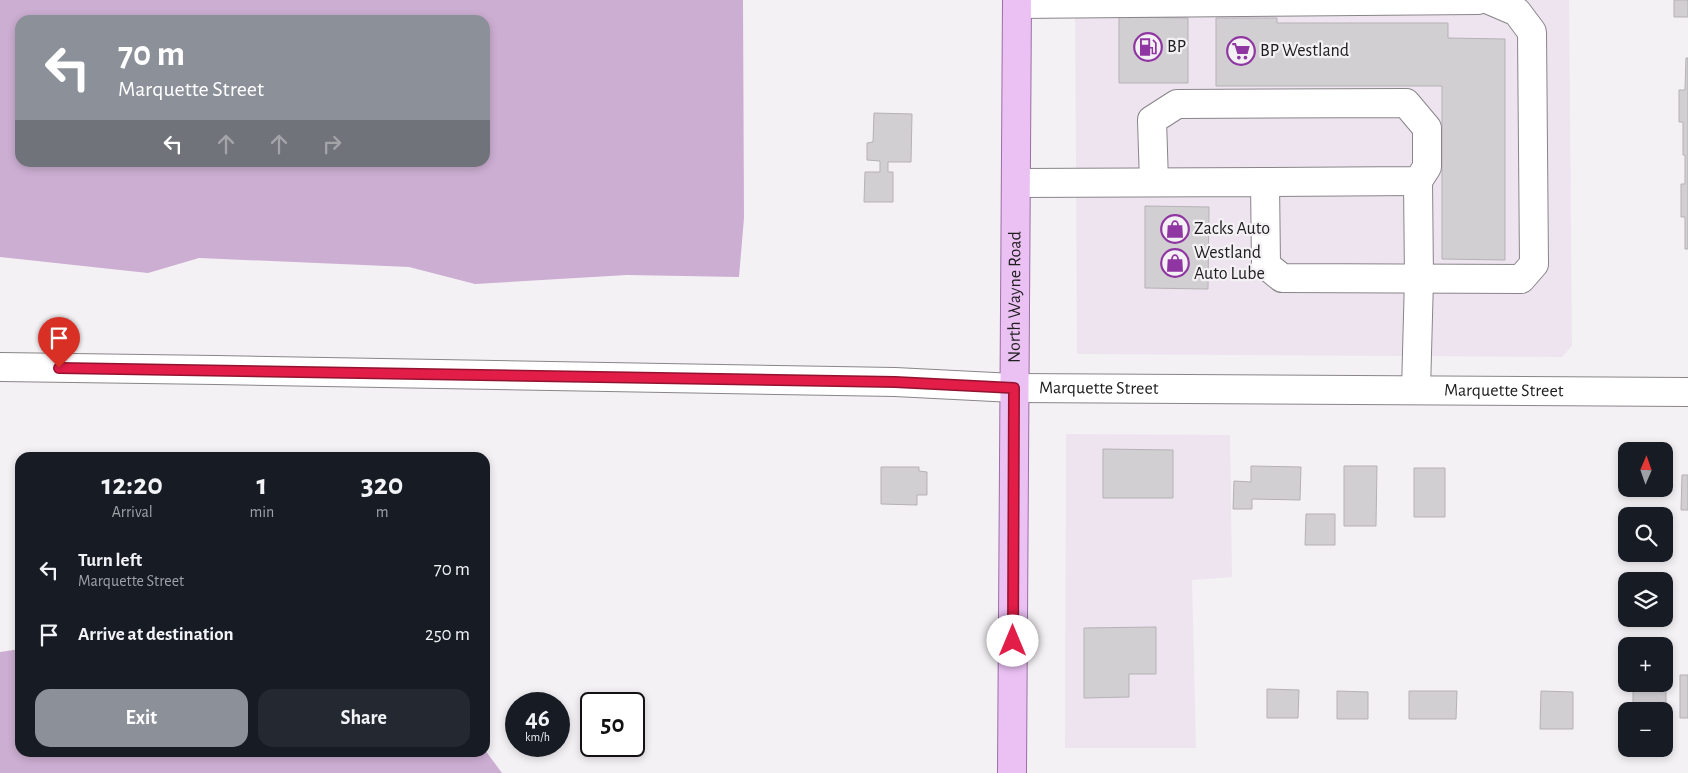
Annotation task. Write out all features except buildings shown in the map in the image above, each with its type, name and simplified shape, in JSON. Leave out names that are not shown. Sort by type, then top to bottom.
[{"type":"main road","name":"North Wayne Road","points":[[1012,773],[1017,2]]},
{"type":"street","points":[[1017,2],[1478,0]]},
{"type":"street","points":[[1265,182],[1266,266],[1282,278],[1521,279],[1534,264],[1532,32],[1516,12],[1489,0]]},
{"type":"street","points":[[1154,182],[1152,120],[1177,104],[1406,103],[1427,128],[1427,167],[1418,181],[1419,279],[1416,390]]},
{"type":"street","points":[[1016,183],[1418,181]]},
{"type":"street","name":"Marquette Street","points":[[0,367],[886,382],[1014,388],[1688,392]]},
{"type":"shaded area","points":[[0,0],[743,0],[744,218],[739,277],[627,275],[475,284],[409,267],[199,258],[148,273],[0,257]]},
{"type":"shaded area","points":[[1075,0],[1569,0],[1572,346],[1562,357],[1077,354]]},
{"type":"shaded area","points":[[1066,434],[1230,435],[1232,577],[1192,580],[1196,748],[1065,748]]},
{"type":"shaded area","points":[[15,650],[15,757],[490,757],[502,773],[0,773],[0,652]]},
{"type":"place","name":"BP","points":[[1148,47]]},
{"type":"place","name":"BP Westland","points":[[1241,51]]},
{"type":"place","name":"Zacks Auto","points":[[1175,229]]},
{"type":"place","name":"Westland Auto Lube","points":[[1175,263]]},
{"type":"route","points":[[59,368],[895,382],[1014,388],[1013,641]]}]
